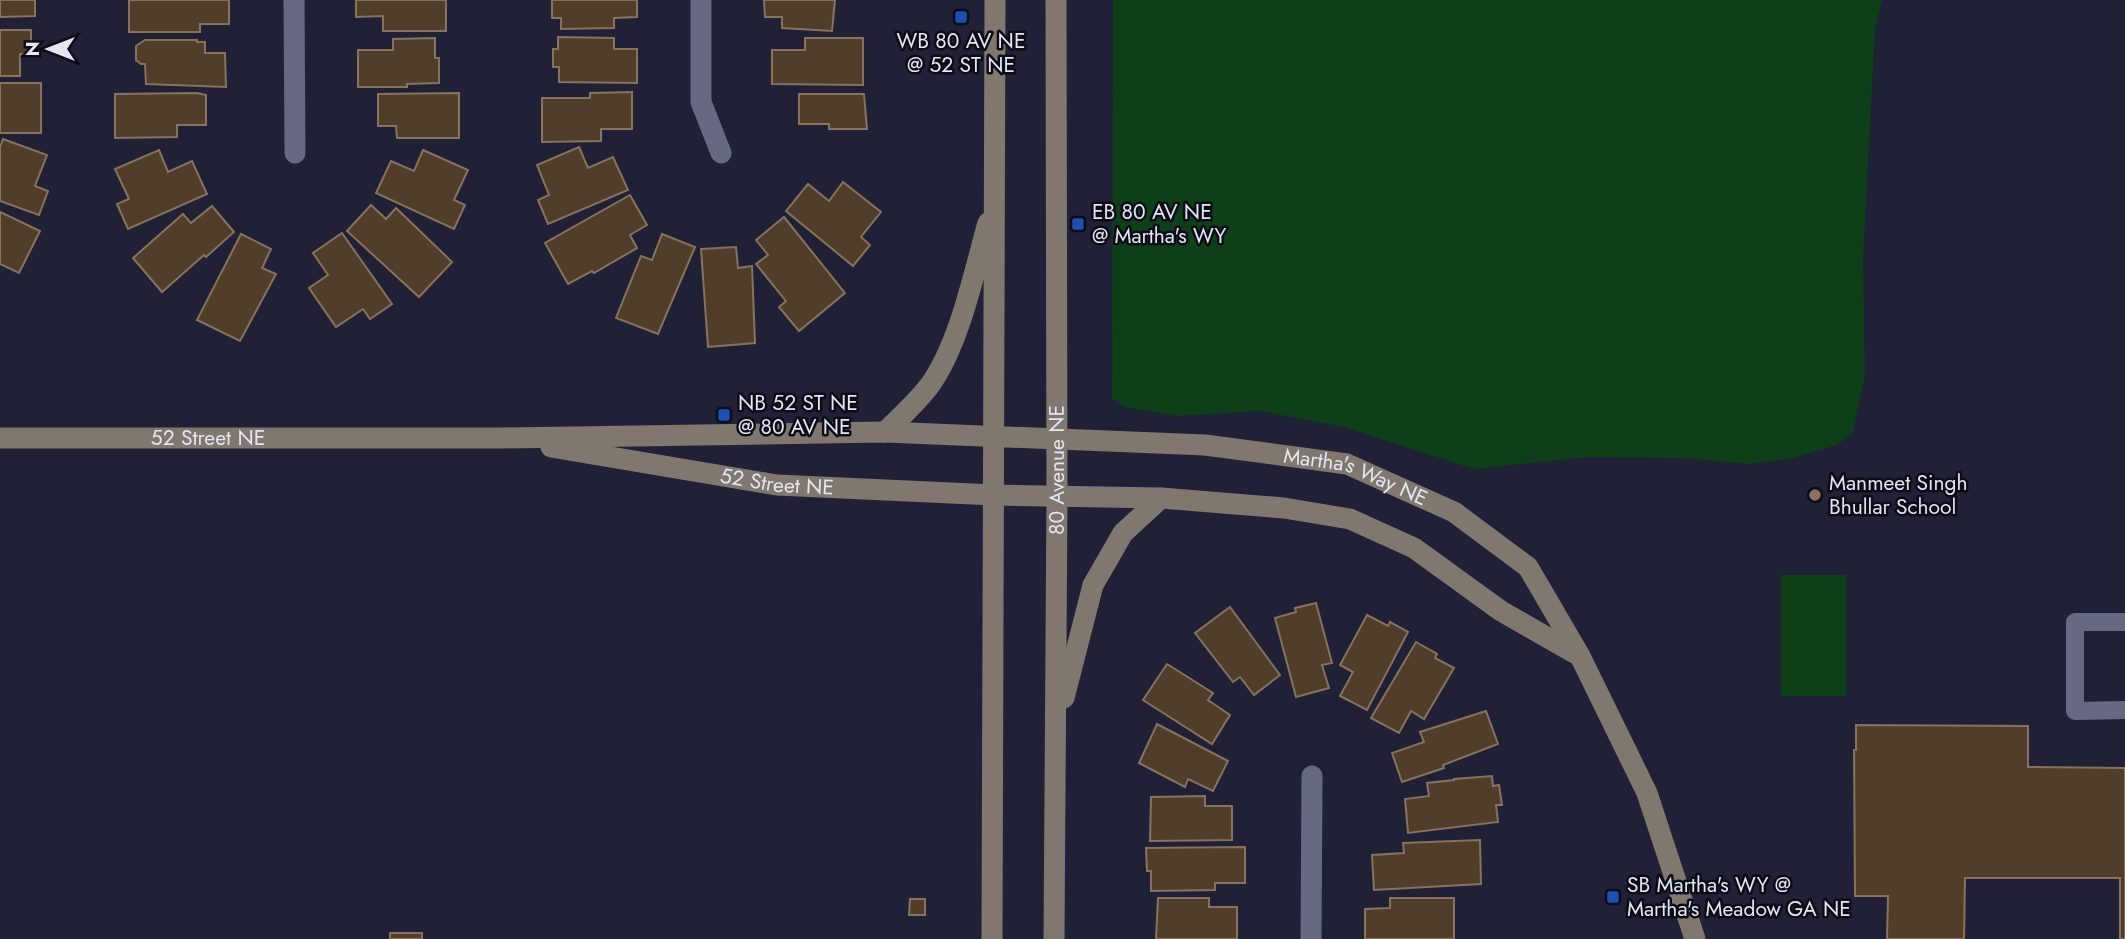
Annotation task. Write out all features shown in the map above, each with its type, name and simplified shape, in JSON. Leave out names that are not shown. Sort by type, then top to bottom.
[{"type":"street","points":[[294,0],[295,153]]},
{"type":"street","points":[[701,0],[701,102],[721,152]]},
{"type":"street","points":[[992,939],[995,0]]},
{"type":"street","name":"80 Avenue NE","points":[[1054,939],[1056,0]]},
{"type":"street","points":[[885,432],[931,383],[954,337],[995,201]]},
{"type":"street","name":"52 Street NE","points":[[0,439],[501,438],[885,432],[1057,439]]},
{"type":"street","name":"52 Street NE","points":[[501,438],[777,485],[1057,496]]},
{"type":"street","name":"Martha's Way NE","points":[[1057,439],[1205,445],[1347,464],[1454,512],[1528,567],[1580,656],[1647,793],[1695,939]]},
{"type":"street","name":"Martha's Way NE","points":[[1057,496],[1161,498],[1284,508],[1350,519],[1414,548],[1501,611],[1580,656]]},
{"type":"street","points":[[1055,737],[1093,585],[1123,533],[1161,498]]},
{"type":"street","points":[[1311,939],[1312,776]]},
{"type":"lane","points":[[2125,622],[2075,622],[2075,710],[2125,710]]},
{"type":"green space","points":[[1113,0],[1882,0],[1875,29],[1863,259],[1865,374],[1853,432],[1837,445],[1792,458],[1749,464],[1683,458],[1588,457],[1474,469],[1344,427],[1260,411],[1175,416],[1125,407],[1112,398]]},
{"type":"green space","points":[[1781,575],[1846,575],[1846,696],[1781,696]]},
{"type":"building","points":[[0,0],[35,0],[35,16],[0,17]]},
{"type":"building","points":[[129,0],[229,0],[229,24],[200,24],[200,32],[129,32]]},
{"type":"building","points":[[356,0],[446,0],[446,31],[383,31],[383,16],[356,17]]},
{"type":"building","points":[[552,0],[637,0],[637,17],[614,18],[614,28],[561,29],[561,18],[552,18]]},
{"type":"building","points":[[764,0],[835,0],[832,31],[782,28],[782,17],[765,17]]},
{"type":"building","points":[[0,30],[31,30],[31,54],[20,54],[20,76],[0,76]]},
{"type":"building","points":[[558,37],[614,38],[614,49],[637,49],[637,83],[559,82],[559,67],[553,67],[553,49],[558,49]]},
{"type":"building","points":[[435,38],[435,58],[439,58],[439,83],[407,84],[407,87],[358,87],[358,50],[393,50],[393,39]]},
{"type":"building","points":[[805,38],[863,38],[863,85],[772,84],[772,50],[805,50]]},
{"type":"building","points":[[145,40],[197,40],[205,42],[205,53],[225,53],[226,87],[146,84],[145,64],[136,60],[136,46]]},
{"type":"building","points":[[0,83],[41,83],[41,133],[0,133]]},
{"type":"building","points":[[632,92],[632,129],[601,129],[601,141],[542,142],[542,98],[590,98],[590,93]]},
{"type":"building","points":[[459,93],[459,138],[397,138],[396,126],[378,126],[378,94]]},
{"type":"building","points":[[115,94],[206,95],[206,125],[177,125],[177,137],[115,138]]},
{"type":"building","points":[[799,94],[864,94],[867,129],[829,129],[829,124],[799,124]]},
{"type":"building","points":[[3,139],[47,155],[35,186],[48,191],[39,215],[0,201],[0,147]]},
{"type":"building","points":[[579,147],[588,168],[613,157],[628,190],[548,224],[538,200],[549,195],[537,165]]},
{"type":"building","points":[[159,150],[168,172],[192,161],[207,194],[128,229],[117,204],[129,199],[115,169]]},
{"type":"building","points":[[423,150],[468,170],[454,200],[465,205],[454,229],[376,193],[391,161],[414,171]]},
{"type":"building","points":[[843,182],[881,212],[861,237],[870,245],[853,266],[786,211],[808,184],[829,201]]},
{"type":"building","points":[[630,195],[647,225],[630,235],[637,248],[594,273],[592,271],[568,284],[545,243]]},
{"type":"building","points":[[371,205],[386,219],[396,208],[452,262],[419,297],[347,231]]},
{"type":"building","points":[[212,206],[234,232],[162,292],[133,258],[183,214],[191,223]]},
{"type":"building","points":[[0,212],[40,231],[19,273],[0,264]]},
{"type":"building","points":[[784,217],[845,293],[799,331],[779,307],[786,301],[756,264],[768,255],[756,240]]},
{"type":"building","points":[[342,233],[392,304],[370,319],[363,309],[336,327],[309,288],[328,275],[313,253]]},
{"type":"building","points":[[241,234],[271,249],[262,268],[276,274],[240,341],[197,320]]},
{"type":"building","points":[[662,234],[695,247],[658,334],[616,318],[641,256],[652,260]]},
{"type":"building","points":[[736,247],[738,268],[752,266],[755,343],[708,347],[701,249]]},
{"type":"building","points":[[1316,603],[1332,663],[1322,665],[1329,688],[1296,697],[1275,618],[1296,612],[1295,608]]},
{"type":"building","points":[[1230,607],[1280,675],[1254,695],[1240,677],[1233,682],[1195,633]]},
{"type":"building","points":[[1367,615],[1388,626],[1390,622],[1408,632],[1367,710],[1340,696],[1353,672],[1340,665]]},
{"type":"building","points":[[1416,642],[1437,654],[1435,658],[1454,668],[1424,719],[1411,711],[1399,733],[1371,718]]},
{"type":"building","points":[[1167,664],[1213,693],[1208,700],[1230,715],[1212,744],[1143,700]]},
{"type":"building","points":[[1486,711],[1498,744],[1443,765],[1444,768],[1402,782],[1392,753],[1424,742],[1420,732]]},
{"type":"building","points":[[1157,724],[1228,761],[1213,791],[1188,779],[1185,787],[1139,763]]},
{"type":"building","points":[[1856,725],[2028,726],[2028,767],[2125,768],[2125,939],[2120,939],[2120,878],[1965,878],[1964,939],[1887,939],[1888,896],[1855,896]]},
{"type":"building","points":[[1492,776],[1493,786],[1499,785],[1502,805],[1496,805],[1498,822],[1408,833],[1405,799],[1429,796],[1427,783]]},
{"type":"building","points":[[1205,796],[1205,806],[1232,806],[1232,840],[1150,841],[1151,797]]},
{"type":"building","points":[[1480,840],[1481,884],[1374,890],[1372,855],[1404,853],[1403,843]]},
{"type":"building","points":[[1245,847],[1245,883],[1215,883],[1215,890],[1151,891],[1151,871],[1147,871],[1146,848]]},
{"type":"building","points":[[1158,898],[1209,898],[1209,907],[1237,907],[1237,939],[1156,939]]},
{"type":"building","points":[[1390,898],[1454,898],[1454,939],[1365,939],[1365,909],[1390,908]]},
{"type":"building","points":[[910,899],[925,899],[925,915],[909,915]]},
{"type":"building","points":[[390,933],[422,933],[422,939],[390,939]]},
{"type":"place","name":"WB 80 AV NE @ 52 ST NE","points":[[961,17]]},
{"type":"place","name":"EB 80 AV NE @ Martha's WY","points":[[1078,224]]},
{"type":"place","name":"NB 52 ST NE @ 80 AV NE","points":[[724,415]]},
{"type":"place","name":"Manmeet Singh Bhullar School","points":[[1815,495]]},
{"type":"place","name":"SB Martha's WY @ Martha's Meadow GA NE","points":[[1613,897]]}]
